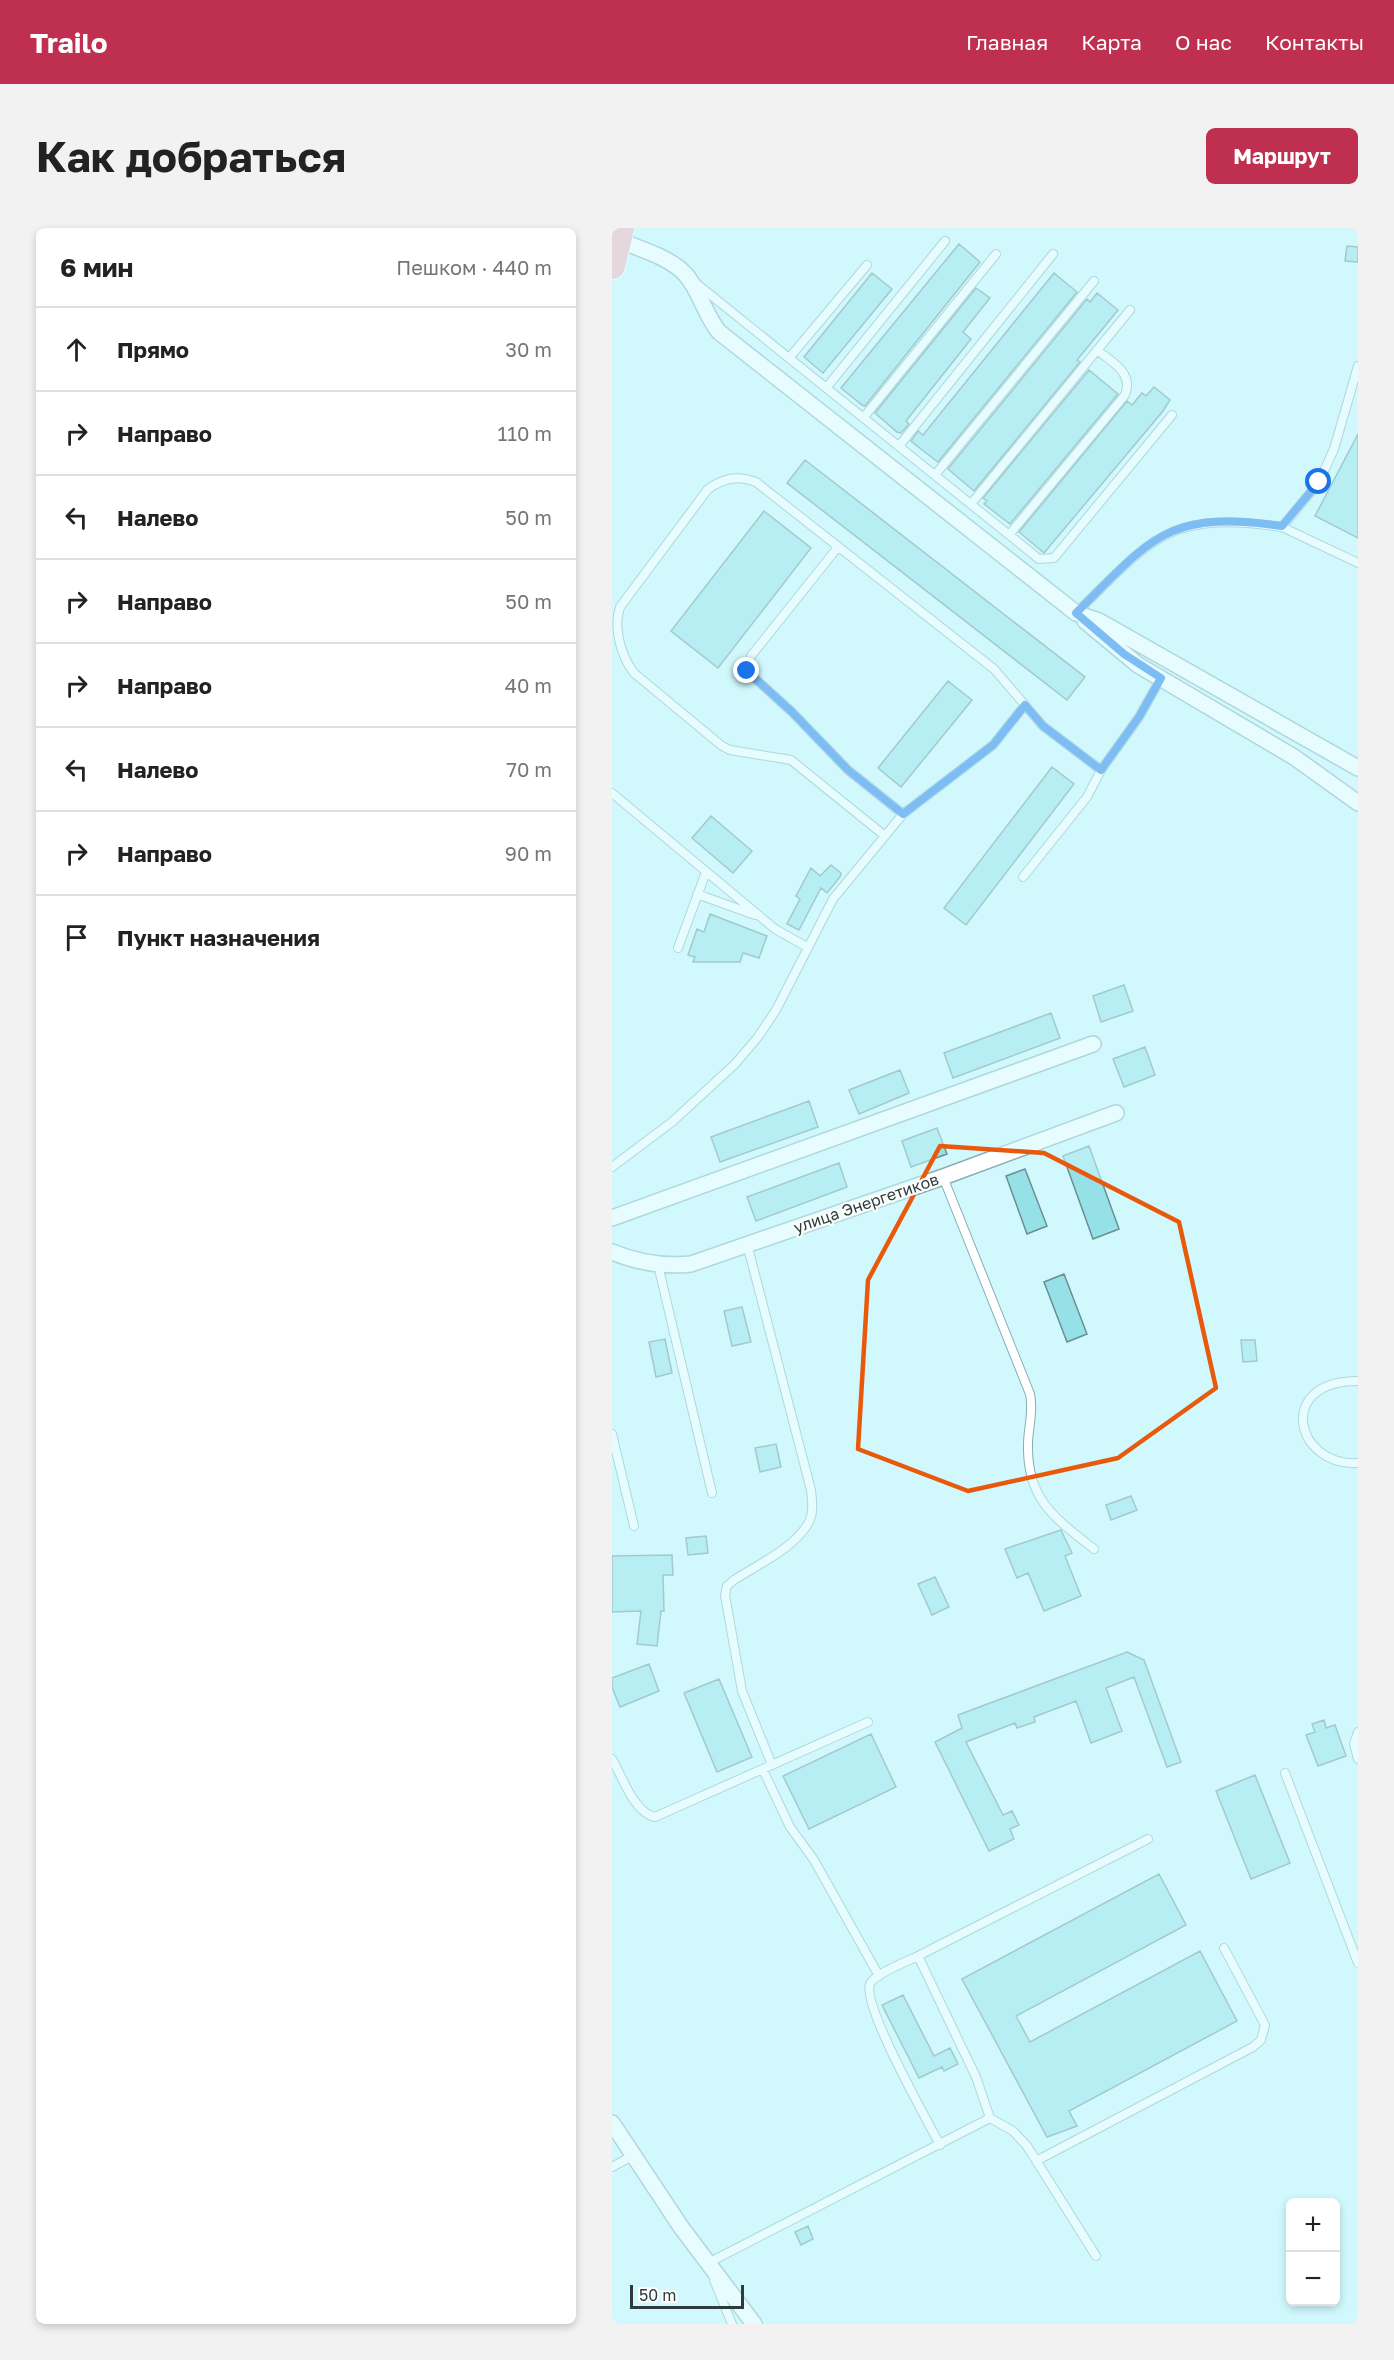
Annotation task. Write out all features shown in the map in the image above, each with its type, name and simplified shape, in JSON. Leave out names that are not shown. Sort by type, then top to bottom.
[{"type":"highway","points":[[612,267],[620,234]]},
{"type":"street","points":[[620,234],[687,275],[707,315],[719,332],[1076,613],[1124,654],[1294,757],[1358,803]]},
{"type":"street","points":[[1076,613],[1099,621],[1358,768]]},
{"type":"street","points":[[612,1218],[1093,1044]]},
{"type":"street","name":"улица Энергетиков","points":[[612,1252],[638,1262],[658,1265],[691,1264],[943,1177],[1116,1113]]},
{"type":"street","points":[[612,2123],[668,2208],[754,2324]]},
{"type":"lane","points":[[827,387],[945,241]]},
{"type":"lane","points":[[864,417],[996,254]]},
{"type":"lane","points":[[899,446],[1053,254]]},
{"type":"lane","points":[[790,357],[867,265]]},
{"type":"lane","points":[[687,275],[1039,559],[1054,558],[1172,415]]},
{"type":"lane","points":[[935,475],[1094,281]]},
{"type":"lane","points":[[971,504],[1130,310]]},
{"type":"lane","points":[[1009,535],[1125,395],[1128,387],[1124,372],[1097,350]]},
{"type":"lane","points":[[1282,526],[1319,482],[1334,449],[1356,388],[1358,366]]},
{"type":"lane","points":[[885,836],[791,760],[730,750],[722,746],[634,674],[622,652],[617,616],[625,597],[708,489],[727,478],[736,477],[756,482],[994,669],[1043,726],[1101,770]]},
{"type":"lane","points":[[1076,613],[1142,549],[1164,534],[1185,525],[1212,521],[1243,521],[1282,526],[1358,563]]},
{"type":"lane","points":[[838,547],[752,656],[747,671],[792,712],[848,770],[903,814]]},
{"type":"lane","points":[[1023,877],[1087,797],[1101,770],[1139,717],[1161,678]]},
{"type":"lane","points":[[612,1167],[672,1122],[735,1065],[776,1010],[830,903],[903,814],[993,745],[1025,705]]},
{"type":"lane","points":[[612,793],[760,917],[807,947]]},
{"type":"lane","points":[[678,948],[706,872]]},
{"type":"lane","points":[[697,894],[760,917]]},
{"type":"lane","points":[[943,1177],[1029,1394],[1033,1409],[1028,1457],[1040,1497],[1056,1518],[1095,1549]]},
{"type":"lane","points":[[747,1244],[811,1490],[813,1507],[810,1521],[801,1533],[734,1580],[727,1586],[725,1595],[742,1691],[772,1766]]},
{"type":"lane","points":[[658,1265],[712,1493]]},
{"type":"lane","points":[[1358,1381],[1345,1381],[1319,1391],[1302,1411],[1302,1421],[1305,1432],[1323,1451],[1345,1463],[1358,1464]]},
{"type":"lane","points":[[612,1434],[634,1526]]},
{"type":"lane","points":[[612,1759],[640,1807],[648,1816],[655,1817],[868,1722]]},
{"type":"lane","points":[[1358,1732],[1354,1744],[1358,1759]]},
{"type":"lane","points":[[763,1770],[790,1827],[814,1860],[879,1976]]},
{"type":"lane","points":[[1285,1773],[1358,1963]]},
{"type":"lane","points":[[940,2145],[875,2016],[871,1983],[879,1976],[1148,1839]]},
{"type":"lane","points":[[1036,2161],[1253,2047],[1261,2040],[1265,2025],[1224,1948]]},
{"type":"lane","points":[[918,1956],[976,2077],[990,2118],[1005,2125],[1019,2137],[1096,2256]]},
{"type":"lane","points":[[732,2324],[707,2262],[990,2118]]},
{"type":"lane","points":[[612,2168],[635,2155]]},
{"type":"highlighted area","points":[[940,1146],[1044,1153],[1179,1222],[1216,1388],[1118,1458],[968,1491],[858,1449],[868,1280]]},
{"type":"building","points":[[959,244],[980,262],[865,406],[862,405],[841,388]]},
{"type":"building","points":[[1347,246],[1358,247],[1358,262],[1345,261]]},
{"type":"building","points":[[872,273],[892,289],[823,373],[804,357]]},
{"type":"building","points":[[1054,273],[1077,292],[938,462],[911,441],[918,431],[923,435]]},
{"type":"building","points":[[976,288],[990,298],[963,332],[971,339],[906,421],[909,424],[901,433],[897,432],[875,413]]},
{"type":"building","points":[[1097,293],[1118,310],[1077,360],[1080,362],[974,491],[948,469],[1087,299],[1090,302]]},
{"type":"building","points":[[1089,370],[1118,394],[1010,524],[984,504],[987,501],[983,498]]},
{"type":"building","points":[[1154,387],[1170,400],[1163,411],[1044,553],[1019,532],[1127,401],[1132,405],[1142,393],[1146,396]]},
{"type":"building","points":[[1358,434],[1358,538],[1315,516]]},
{"type":"building","points":[[805,460],[1085,677],[1067,700],[787,483]]},
{"type":"building","points":[[764,511],[811,548],[718,668],[671,631]]},
{"type":"building","points":[[948,681],[972,700],[901,787],[878,768]]},
{"type":"building","points":[[1052,767],[1074,784],[966,925],[944,908]]},
{"type":"building","points":[[711,816],[752,851],[733,873],[692,838]]},
{"type":"building","points":[[831,865],[841,873],[840,877],[827,893],[821,888],[799,930],[787,924],[800,899],[796,896],[811,868],[820,876]]},
{"type":"building","points":[[710,914],[767,936],[759,958],[743,953],[740,962],[693,962],[695,957],[688,955],[697,929],[704,932]]},
{"type":"building","points":[[1124,985],[1133,1011],[1101,1022],[1093,996]]},
{"type":"building","points":[[1051,1013],[1060,1038],[953,1078],[944,1053]]},
{"type":"building","points":[[1145,1047],[1155,1075],[1124,1087],[1113,1059]]},
{"type":"building","points":[[900,1070],[909,1093],[859,1114],[849,1090]]},
{"type":"building","points":[[809,1101],[818,1127],[720,1162],[711,1137]]},
{"type":"building","points":[[937,1128],[947,1154],[911,1167],[902,1141]]},
{"type":"building","points":[[1089,1146],[1119,1229],[1093,1239],[1063,1156]]},
{"type":"building","points":[[839,1163],[847,1187],[756,1221],[747,1197]]},
{"type":"building","points":[[1025,1169],[1047,1226],[1027,1234],[1006,1176]]},
{"type":"building","points":[[1064,1274],[1087,1334],[1067,1342],[1044,1282]]},
{"type":"building","points":[[742,1307],[751,1342],[732,1346],[724,1311]]},
{"type":"building","points":[[665,1339],[672,1373],[656,1377],[649,1342]]},
{"type":"building","points":[[1241,1340],[1255,1340],[1257,1361],[1243,1362]]},
{"type":"building","points":[[776,1444],[781,1467],[760,1472],[755,1448]]},
{"type":"building","points":[[1131,1496],[1137,1510],[1111,1520],[1106,1505]]},
{"type":"building","points":[[1061,1530],[1072,1553],[1065,1556],[1081,1596],[1044,1611],[1028,1573],[1017,1578],[1005,1549]]},
{"type":"building","points":[[706,1536],[708,1553],[688,1555],[686,1538]]},
{"type":"building","points":[[672,1555],[673,1575],[663,1575],[664,1611],[661,1611],[657,1646],[637,1644],[641,1611],[612,1612],[612,1556]]},
{"type":"building","points":[[935,1577],[949,1607],[932,1615],[918,1584]]},
{"type":"building","points":[[1127,1652],[1144,1660],[1181,1762],[1167,1767],[1134,1677],[1106,1688],[1122,1731],[1091,1743],[1076,1701],[1034,1717],[1035,1722],[1017,1728],[1015,1723],[966,1742],[1003,1815],[1012,1811],[1019,1825],[1010,1829],[1014,1839],[989,1851],[935,1742],[962,1728],[958,1715]]},
{"type":"building","points":[[649,1664],[659,1691],[620,1707],[612,1687],[612,1678]]},
{"type":"building","points":[[719,1679],[752,1757],[717,1772],[684,1693]]},
{"type":"building","points":[[1324,1720],[1326,1728],[1335,1725],[1346,1756],[1318,1766],[1306,1735],[1315,1732],[1312,1724]]},
{"type":"building","points":[[871,1734],[896,1787],[809,1829],[783,1776]]},
{"type":"building","points":[[1255,1775],[1290,1863],[1251,1879],[1216,1791]]},
{"type":"building","points":[[1159,1874],[1186,1925],[1016,2016],[1030,2042],[1200,1951],[1237,2021],[1069,2111],[1077,2126],[1047,2137],[962,1979]]},
{"type":"building","points":[[903,1995],[934,2056],[950,2048],[958,2064],[944,2071],[942,2067],[919,2078],[882,2005]]},
{"type":"building","points":[[808,2226],[813,2239],[801,2245],[795,2232]]},
{"type":"route","points":[[747,671],[792,712],[848,770],[903,814],[993,745],[1025,705],[1043,726],[1101,770],[1139,717],[1161,678],[1138,665],[1076,613],[1142,549],[1164,534],[1185,525],[1212,521],[1243,521],[1282,526],[1319,482]]}]
